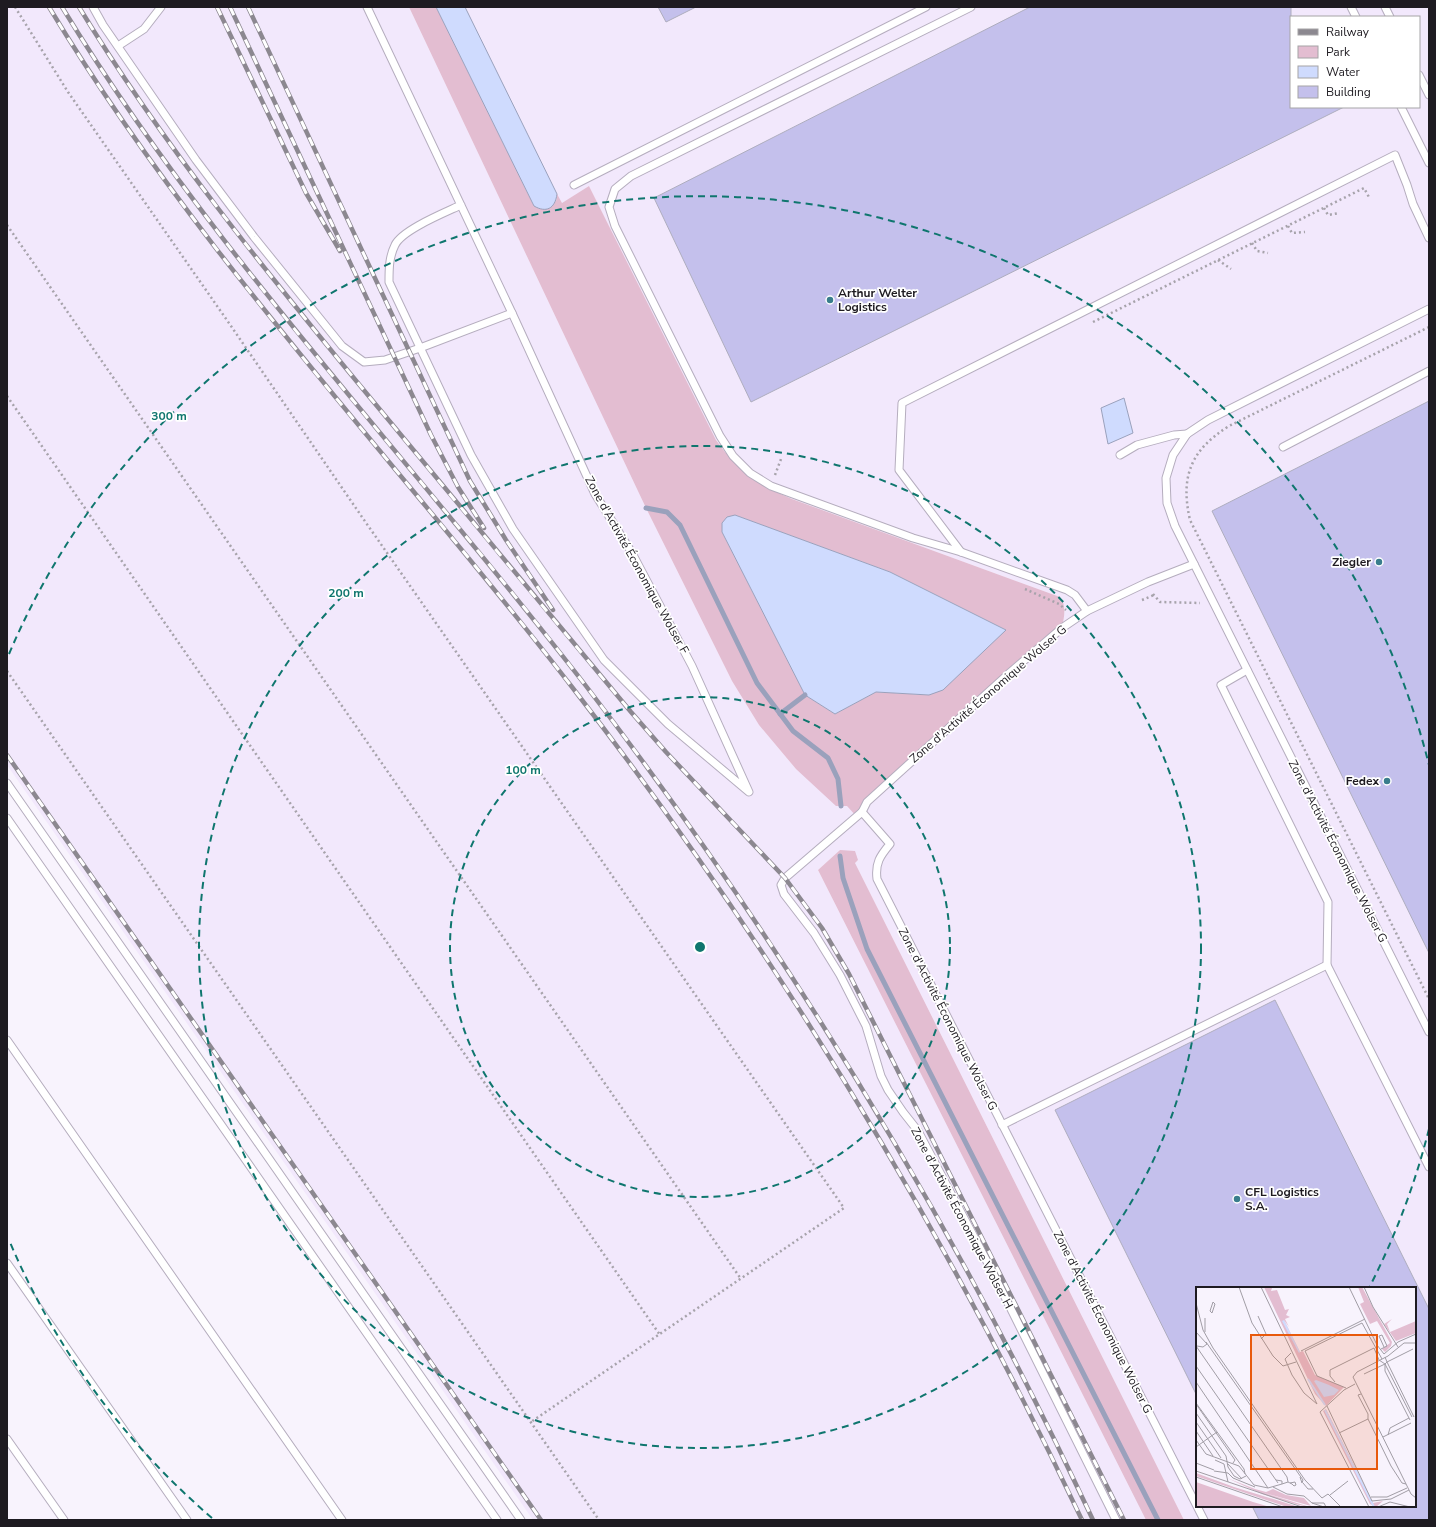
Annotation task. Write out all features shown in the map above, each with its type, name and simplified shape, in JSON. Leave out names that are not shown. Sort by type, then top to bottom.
[{"type":"lane","points":[[93,7],[196,160],[254,237],[342,346],[364,362],[385,360],[512,313]]},
{"type":"lane","points":[[118,46],[144,29],[161,7]]},
{"type":"lane","name":"Zone d'Activité Économique Wolser F","points":[[367,7],[512,313],[595,494],[636,560],[689,659],[749,792],[668,724],[604,660],[513,529],[471,455],[389,282],[389,264],[395,244],[415,227],[460,205]]},
{"type":"lane","points":[[574,185],[926,7]]},
{"type":"lane","points":[[971,7],[631,176],[615,189],[609,208],[615,226],[708,414],[720,436],[737,460],[750,473],[771,486],[913,538],[961,552],[1067,590],[1075,595],[1087,611]]},
{"type":"lane","points":[[1351,7],[1356,16]]},
{"type":"lane","points":[[1385,7],[1390,16]]},
{"type":"lane","points":[[1420,77],[1429,95]]},
{"type":"lane","points":[[1402,108],[1429,163]]},
{"type":"lane","points":[[961,552],[899,470],[902,403],[1395,155],[1413,204],[1429,238]]},
{"type":"lane","name":"Zone d'Activité Économique Wolser G","points":[[1429,309],[1208,420],[1187,434],[1173,454],[1166,478],[1167,503],[1175,526],[1429,1032]]},
{"type":"lane","points":[[1283,447],[1429,371]]},
{"type":"lane","points":[[1120,455],[1137,444],[1174,435],[1187,434]]},
{"type":"lane","name":"Zone d'Activité Économique Wolser G","points":[[1194,564],[1148,582],[1087,611],[1062,628],[1006,676],[867,802],[859,814],[890,844],[882,855],[876,868],[877,879],[1196,1504]]},
{"type":"lane","points":[[1247,670],[1221,685],[1328,902],[1327,964],[1429,1167]]},
{"type":"lane","points":[[7,784],[521,1520]]},
{"type":"lane","name":"Zone d'Activité Économique Wolser H","points":[[859,814],[785,878],[781,885],[784,894],[814,933],[840,974],[866,1026],[881,1076],[888,1090],[918,1131],[993,1273],[1116,1520]]},
{"type":"lane","points":[[7,818],[497,1520]]},
{"type":"lane","name":"Zone d'Activité Économique Wolser G","points":[[1002,1125],[1327,964]]},
{"type":"lane","points":[[7,1040],[342,1520]]},
{"type":"lane","points":[[7,1263],[188,1520]]},
{"type":"lane","points":[[7,1439],[64,1520]]},
{"type":"lane","name":"Zone d'Activité Économique Wolser G","points":[[1197,1507],[1204,1520]]},
{"type":"path","points":[[15,7],[68,92],[231,326],[366,524],[844,1208],[660,1335],[530,1422]]},
{"type":"path","points":[[1091,323],[1364,188],[1370,199]]},
{"type":"path","points":[[1324,208],[1328,215],[1339,212]]},
{"type":"path","points":[[7,225],[741,1279]]},
{"type":"path","points":[[1288,226],[1292,233],[1305,232]]},
{"type":"path","points":[[1252,243],[1257,251],[1268,253]]},
{"type":"path","points":[[1218,260],[1231,269]]},
{"type":"path","points":[[1429,327],[1229,426],[1213,436],[1201,449],[1191,465],[1186,483],[1186,502],[1190,520],[1429,999]]},
{"type":"path","points":[[7,396],[660,1335]]},
{"type":"path","points":[[1148,582],[1154,595],[1160,602],[1200,603],[1212,599]]},
{"type":"path","points":[[7,670],[599,1520]]},
{"type":"shaded area","points":[[7,7],[409,7],[646,508],[732,681],[759,725],[796,769],[867,802],[1062,628],[1065,608],[1060,597],[792,499],[770,489],[748,476],[729,458],[716,440],[589,186],[561,204],[436,7],[1429,7],[1429,1520],[1184,1520],[855,863],[858,860],[840,850],[818,870],[1146,1520],[533,1520],[7,765]]},
{"type":"green space","points":[[409,7],[436,7],[534,206],[556,201],[557,194],[562,203],[589,186],[716,440],[740,469],[768,488],[792,499],[1060,597],[1064,604],[1062,628],[867,802],[857,817],[847,806],[836,806],[796,769],[759,725],[732,681],[646,508]],"holes":[[[735,515],[890,572],[1006,630],[928,695],[876,692],[835,714],[805,695],[722,532],[722,523]]]},
{"type":"green space","points":[[840,850],[855,851],[858,860],[855,863],[1184,1520],[1146,1520],[818,870]]},
{"type":"water","points":[[436,7],[465,7],[557,194],[554,203],[549,208],[542,209],[534,206]]},
{"type":"water","points":[[1124,398],[1133,433],[1108,444],[1101,408]]},
{"type":"water","points":[[735,515],[890,572],[1006,630],[943,690],[929,695],[876,692],[835,714],[805,695],[722,532],[722,523],[727,517]]},
{"type":"building","points":[[658,7],[696,7],[666,22]]},
{"type":"building","name":"Arthur Welter Logistics","points":[[1030,7],[1291,7],[1290,108],[1342,108],[751,402],[654,198]]},
{"type":"building","points":[[1429,401],[1429,953],[1212,511]]},
{"type":"building","name":"CFL Logistics S.A.","points":[[1275,1000],[1429,1309],[1429,1520],[1259,1520],[1252,1507],[1416,1507],[1416,1287],[1196,1287],[1196,1394],[1055,1110]]},
{"type":"waterway","points":[[646,508],[667,512],[680,525],[757,683],[793,731],[828,758],[838,779],[841,806]]},
{"type":"waterway","points":[[780,714],[805,695]]},
{"type":"waterway","points":[[840,856],[843,878],[867,949],[1158,1520]]},
{"type":"railway","points":[[49,7],[107,98],[233,271],[572,687],[646,785],[716,885],[784,986],[850,1090],[912,1195],[1028,1410],[1082,1520]]},
{"type":"railway","points":[[62,7],[120,97],[182,185],[247,270],[586,686],[660,784],[730,884],[798,986],[862,1089],[924,1194],[983,1301],[1040,1410],[1093,1520]]},
{"type":"railway","points":[[79,7],[146,110],[182,160],[218,209],[294,305],[631,712],[666,752],[785,878],[822,928],[849,974],[1124,1520]]},
{"type":"railway","points":[[217,7],[306,193],[340,251]]},
{"type":"railway","points":[[230,7],[431,435],[458,487],[484,528]]},
{"type":"railway","points":[[248,7],[470,481],[506,540],[553,610]]},
{"type":"railway","points":[[7,755],[541,1520]]},
{"type":"place","name":"Arthur Welter Logistics","points":[[830,300]]},
{"type":"place","name":"Ziegler","points":[[1379,562]]},
{"type":"place","name":"Fedex","points":[[1387,781]]},
{"type":"place","name":"CFL Logistics S.A.","points":[[1237,1199]]}]
